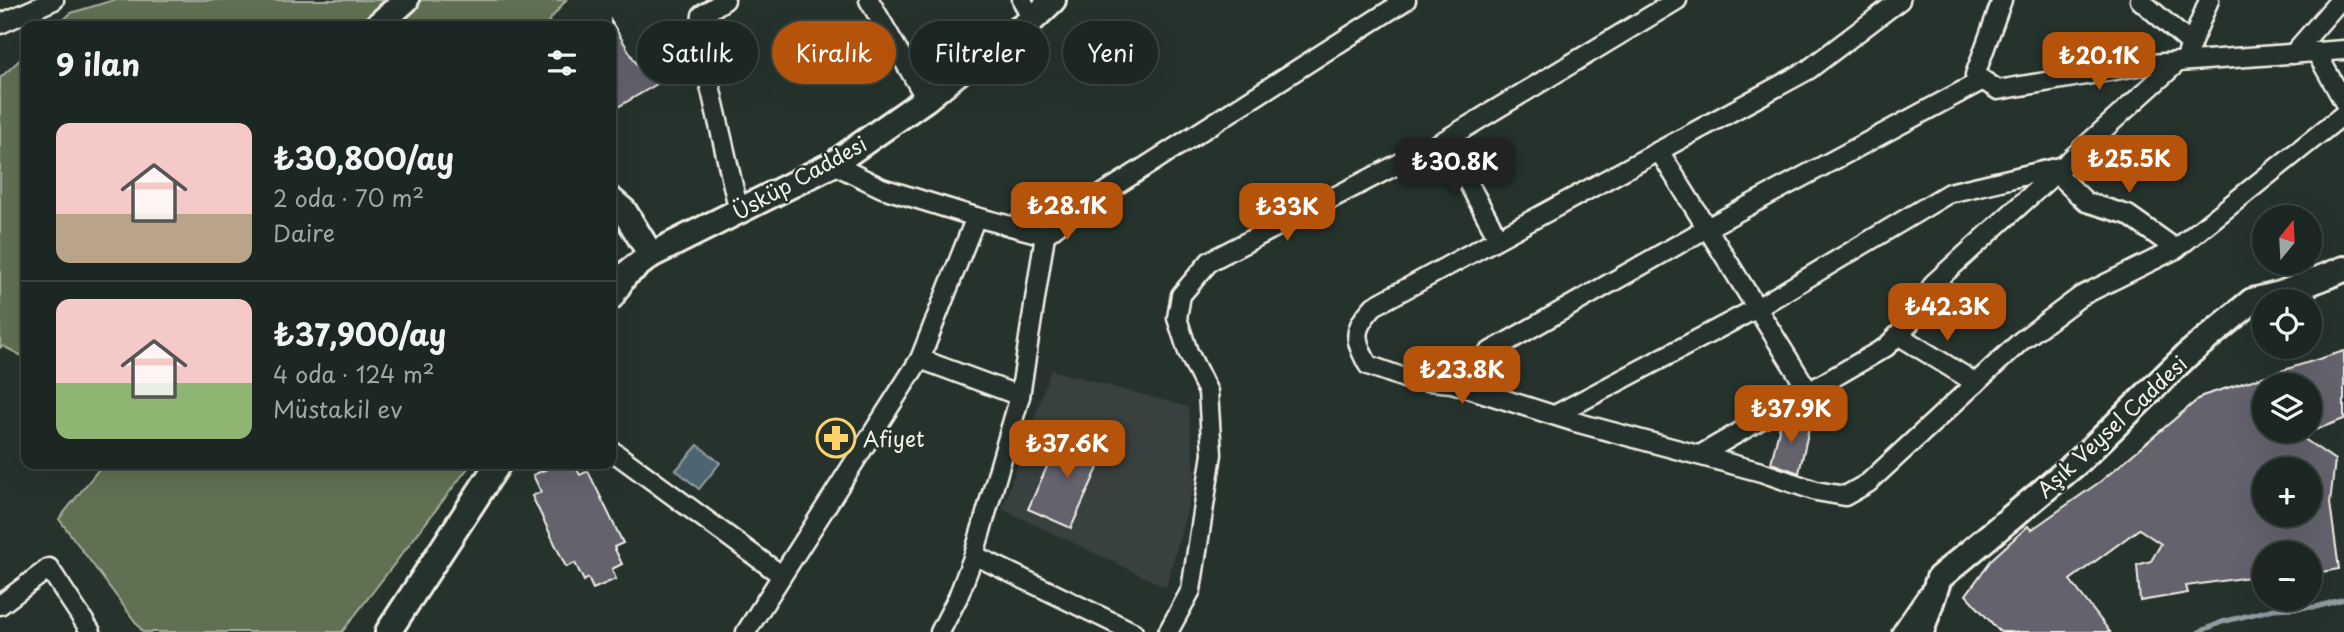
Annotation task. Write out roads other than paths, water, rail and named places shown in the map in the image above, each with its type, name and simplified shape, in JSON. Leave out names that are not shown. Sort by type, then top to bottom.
[{"type":"street","points":[[0,24],[54,0]]},
{"type":"street","points":[[383,21],[406,0]]},
{"type":"street","points":[[725,0],[702,15],[699,38],[739,212]]},
{"type":"street","points":[[869,0],[926,99]]},
{"type":"street","name":"Üsküp Caddesi","points":[[616,289],[625,275],[651,255],[833,163],[926,99],[1027,10],[1053,0]]},
{"type":"street","points":[[940,632],[958,597],[974,555],[1020,396],[1045,235],[1076,211],[1406,0]]},
{"type":"street","points":[[1168,632],[1191,590],[1212,454],[1208,391],[1188,352],[1177,318],[1181,295],[1210,261],[1445,140],[1677,0]]},
{"type":"street","points":[[1900,0],[1808,70],[1374,306],[1360,321],[1355,341],[1367,365],[1407,379],[1452,383],[1816,491],[1845,495],[1868,483],[2021,341],[2081,296],[2176,249],[2344,114]]},
{"type":"street","points":[[2002,0],[1975,75],[1998,90],[2150,64],[2344,50]]},
{"type":"street","points":[[2140,0],[2191,44]]},
{"type":"street","points":[[1700,456],[1886,348],[1909,324],[1934,283],[2181,62],[2209,0]]},
{"type":"street","points":[[2293,54],[2340,0]]},
{"type":"street","points":[[2316,52],[2344,102]]},
{"type":"street","points":[[1452,383],[1491,351],[1707,228],[1983,80]]},
{"type":"street","points":[[1445,140],[1499,238]]},
{"type":"street","points":[[1659,151],[1809,392]]},
{"type":"street","points":[[833,163],[882,188],[1045,235]]},
{"type":"street","points":[[2062,169],[2086,202],[2128,215],[2176,249]]},
{"type":"street","points":[[1555,415],[1757,308],[1949,194],[2062,169]]},
{"type":"street","points":[[616,205],[624,211],[651,255]]},
{"type":"street","points":[[746,632],[920,359],[976,217]]},
{"type":"street","name":"Aşık Veysel Caddesi","points":[[1939,578],[2080,460],[2186,356],[2252,301],[2281,294],[2344,269]]},
{"type":"street","points":[[1898,335],[1976,383]]},
{"type":"street","points":[[920,359],[1020,396]]},
{"type":"street","points":[[616,454],[781,576]]},
{"type":"street","points":[[388,632],[495,469]]},
{"type":"street","points":[[974,555],[1133,632]]},
{"type":"street","points":[[0,605],[48,568],[91,632]]},
{"type":"street","points":[[1902,632],[1939,578]]},
{"type":"street","points":[[1921,632],[1939,578]]},
{"type":"water","points":[[698,445],[720,463],[699,489],[676,470]]},
{"type":"waterway","points":[[2199,632],[2222,622],[2274,609],[2316,607],[2344,599]]},
{"type":"place","name":"Afiyet","points":[[836,438]]}]
